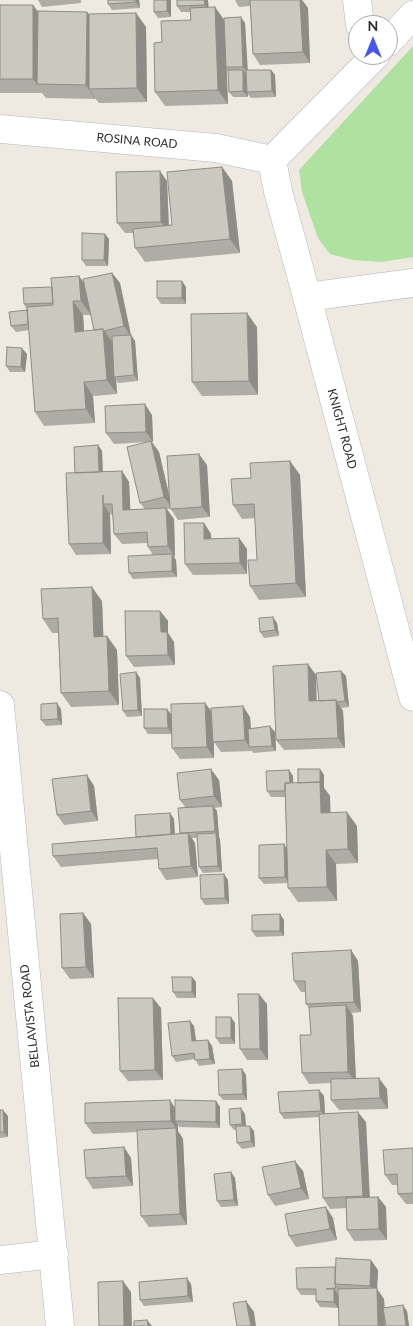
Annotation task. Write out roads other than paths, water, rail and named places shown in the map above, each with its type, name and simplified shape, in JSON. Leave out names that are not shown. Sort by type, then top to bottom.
[{"type":"street","points":[[357,0],[359,15]]},
{"type":"street","points":[[398,31],[413,15]]},
{"type":"street","points":[[272,160],[363,65]]},
{"type":"street","name":"ROSINA ROAD","points":[[0,129],[216,148],[272,160]]},
{"type":"street","name":"KNIGHT ROAD","points":[[272,160],[278,191],[308,296],[413,697]]},
{"type":"street","points":[[308,296],[413,283]]},
{"type":"street","name":"BELLAVISTA ROAD","points":[[0,714],[60,1326]]},
{"type":"street","points":[[0,1260],[54,1254]]}]
